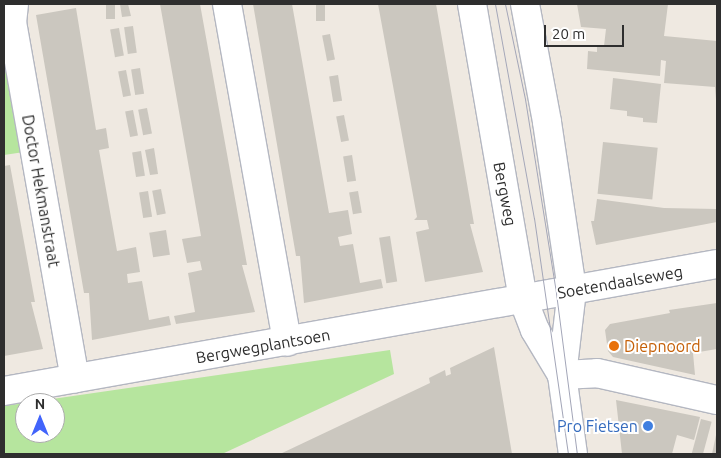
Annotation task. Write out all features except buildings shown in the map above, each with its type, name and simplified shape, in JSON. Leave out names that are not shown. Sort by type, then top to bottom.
[{"type":"street","name":"Doctor Hekmanstraat","points":[[14,4],[14,32],[75,378]]},
{"type":"street","points":[[227,4],[287,342]]},
{"type":"street","name":"Bergweg","points":[[472,4],[523,299],[536,330],[562,375]]},
{"type":"street","name":"Bergweg","points":[[525,4],[549,132],[572,290],[562,375],[573,454]]},
{"type":"street","name":"Soetendaalseweg","points":[[523,299],[717,264]]},
{"type":"street","name":"Bergwegplantsoen","points":[[4,391],[523,299]]},
{"type":"street","points":[[562,375],[597,373],[717,400]]},
{"type":"green space","points":[[10,64],[24,152],[4,155],[4,65]]},
{"type":"green space","points":[[390,350],[394,374],[222,454],[4,454],[4,406],[15,404],[15,443],[65,443],[65,397]]},
{"type":"tram line","points":[[495,4],[534,218],[568,454]]},
{"type":"tram line","points":[[505,4],[525,99],[556,293],[577,454]]},
{"type":"place","name":"Diepnoord","points":[[614,346]]},
{"type":"place","name":"Pro Fietsen","points":[[648,426]]}]
